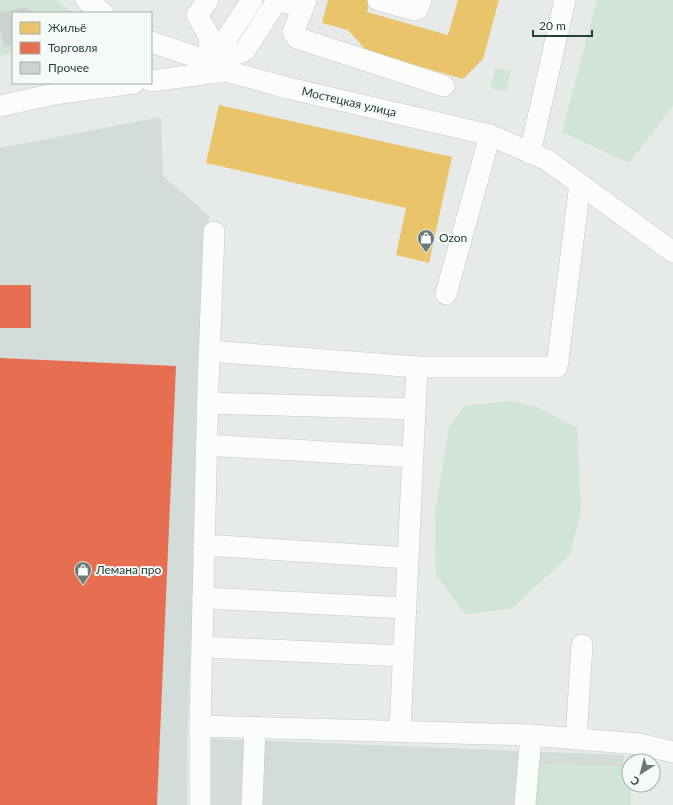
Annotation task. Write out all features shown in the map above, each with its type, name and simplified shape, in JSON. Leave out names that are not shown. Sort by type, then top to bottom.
[{"type":"street","points":[[86,0],[103,12]]},
{"type":"street","points":[[208,0],[197,14],[209,36],[218,62]]},
{"type":"street","points":[[218,62],[252,0]]},
{"type":"street","points":[[378,0],[414,10],[418,8],[421,0]]},
{"type":"street","points":[[538,156],[565,0]]},
{"type":"street","points":[[152,81],[218,62],[240,54],[245,50],[276,2],[280,1],[304,4],[294,32],[297,38],[444,86]]},
{"type":"street","name":"Мостецкая улица","points":[[152,42],[218,62],[288,88],[490,135],[538,156],[580,184],[673,252]]},
{"type":"street","points":[[0,106],[54,94],[127,84]]},
{"type":"street","points":[[446,294],[490,135]]},
{"type":"street","points":[[209,351],[417,367],[557,367],[580,184]]},
{"type":"street","points":[[200,805],[200,726],[207,403],[214,232]]},
{"type":"street","points":[[400,731],[417,367]]},
{"type":"street","points":[[207,403],[415,409]]},
{"type":"street","points":[[206,445],[413,457]]},
{"type":"street","points":[[204,545],[408,558]]},
{"type":"street","points":[[203,598],[406,608]]},
{"type":"street","points":[[576,739],[582,645]]},
{"type":"street","points":[[202,647],[403,656]]},
{"type":"street","points":[[200,726],[531,735],[639,744],[673,752]]},
{"type":"street","points":[[252,805],[255,727]]},
{"type":"street","points":[[525,803],[531,735]]},
{"type":"shaded area","points":[[161,117],[163,176],[209,216],[188,712],[187,805],[0,805],[0,148]]},
{"type":"shaded area","points":[[196,738],[621,755],[622,805],[195,805]]},
{"type":"green space","points":[[0,0],[56,0],[72,12],[12,12],[12,53],[0,56]]},
{"type":"green space","points":[[597,0],[673,0],[673,106],[629,163],[562,132]]},
{"type":"green space","points":[[495,68],[511,71],[506,91],[491,88]]},
{"type":"green space","points":[[513,401],[537,407],[577,428],[581,510],[570,555],[511,609],[465,614],[436,575],[435,513],[449,427],[464,406]]},
{"type":"green space","points":[[540,764],[621,766],[621,793],[631,793],[631,805],[540,805]]},
{"type":"building: Жильё","points":[[328,0],[370,0],[367,12],[448,35],[458,0],[499,0],[483,59],[463,79],[367,51],[348,30],[322,23]]},
{"type":"building: Жильё","points":[[219,105],[452,157],[429,263],[396,255],[406,208],[206,163]]},
{"type":"building: Торговля","points":[[0,285],[31,285],[31,328],[0,328]]},
{"type":"building: Торговля","name":"Лемана про","points":[[0,358],[176,366],[157,805],[0,805]]},
{"type":"building: Прочее","points":[[28,7],[29,12],[12,12],[12,45],[4,47],[0,26],[0,12]]},
{"type":"place","name":"Ozon","points":[[426,253]]},
{"type":"place","name":"Лемана про","points":[[83,585]]}]
